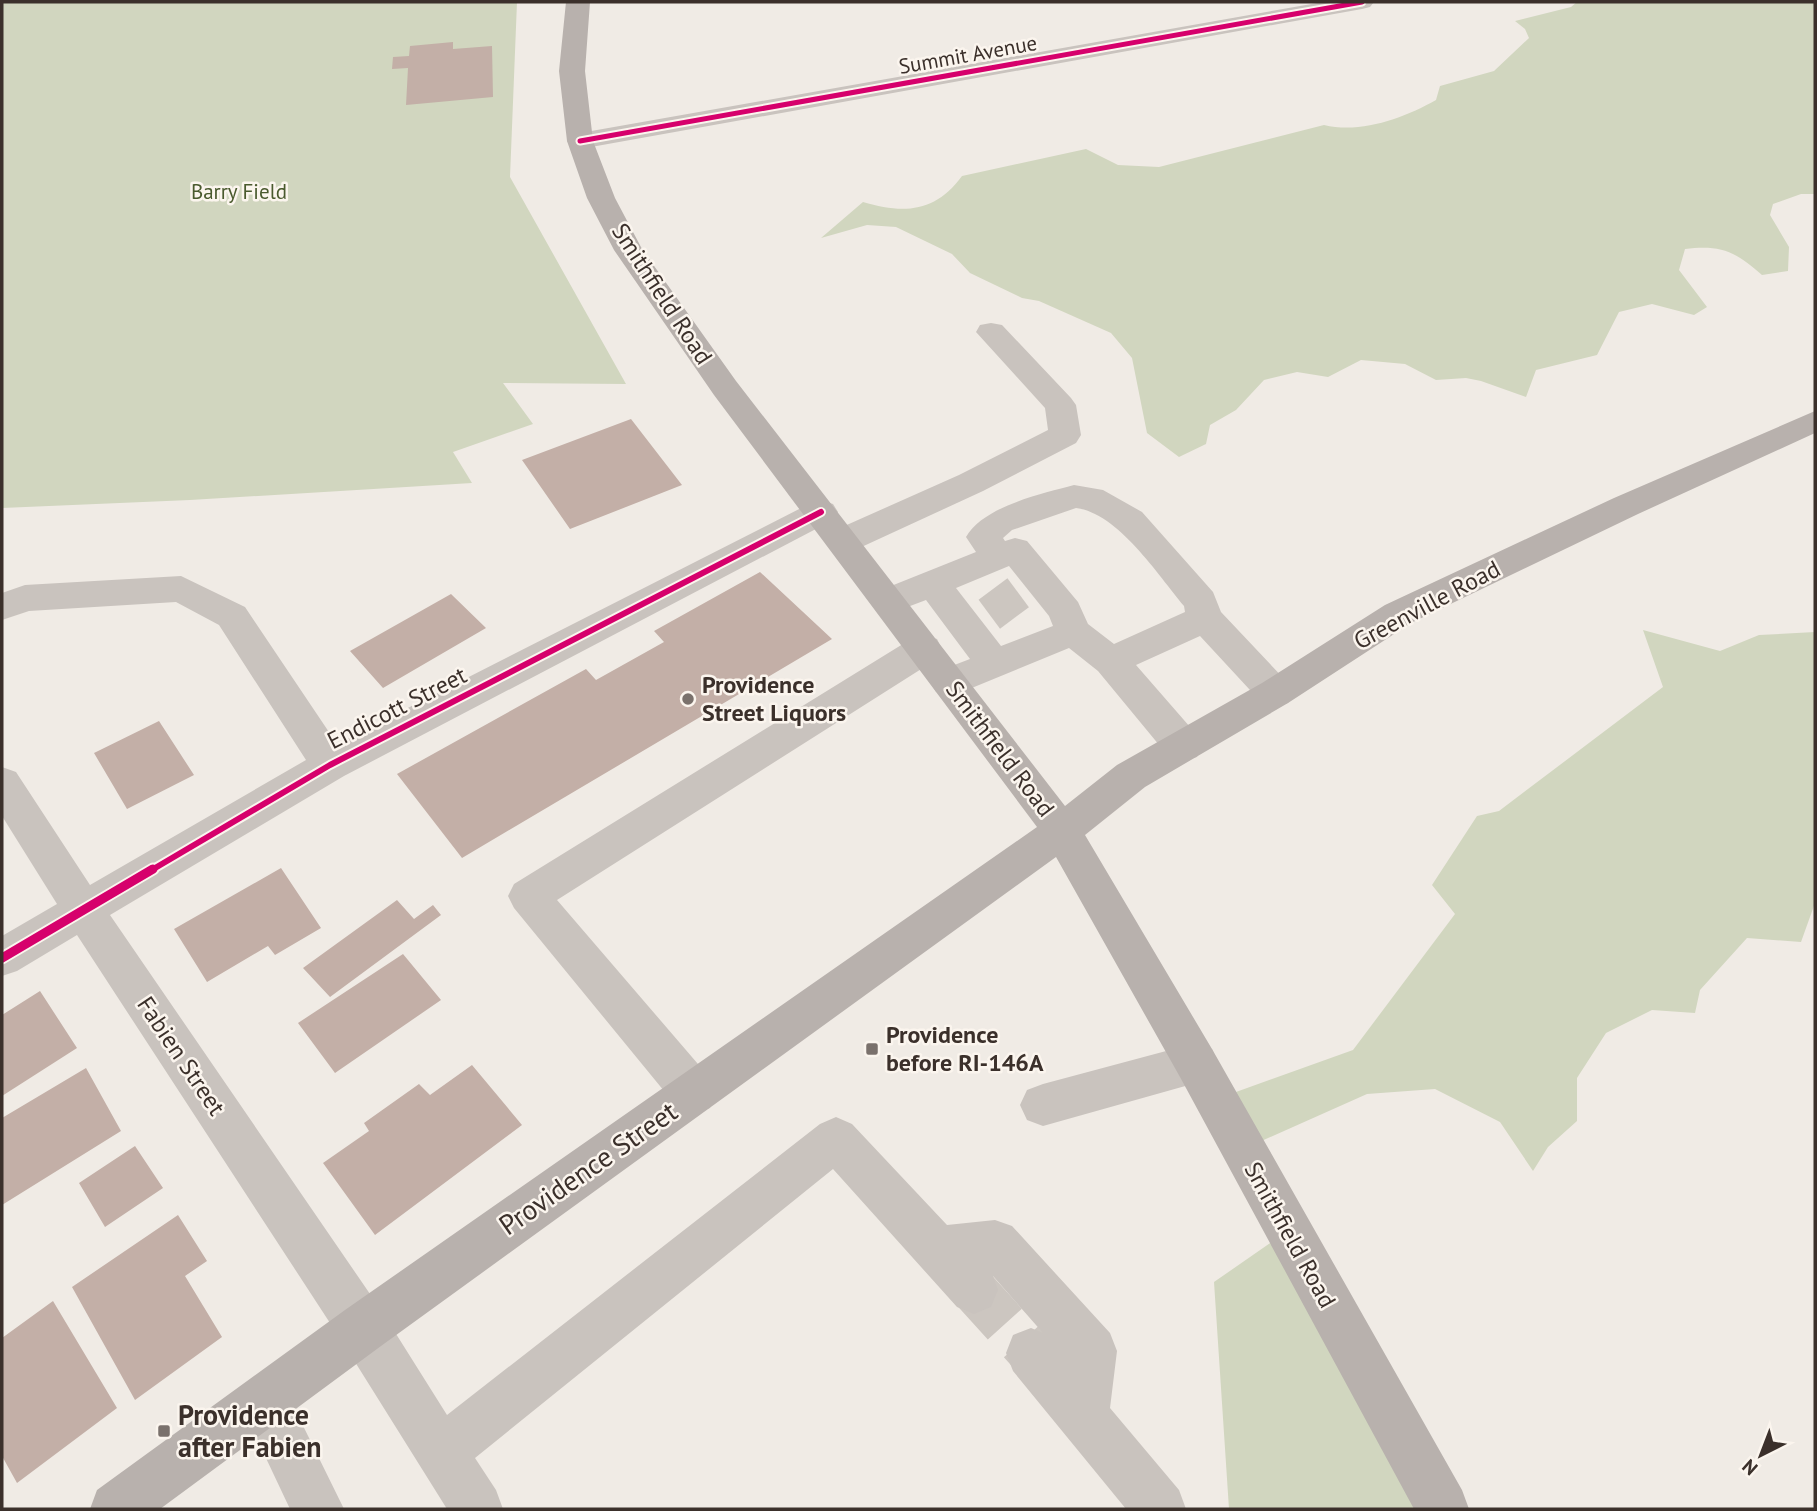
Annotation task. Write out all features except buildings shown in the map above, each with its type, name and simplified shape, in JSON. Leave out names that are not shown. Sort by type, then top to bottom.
[{"type":"main road","name":"Smithfield Road","points":[[578,2],[572,71],[580,141],[601,198],[628,250],[725,388],[1062,831],[1196,1063],[1443,1509]]},
{"type":"main road","name":"Greenville Road","points":[[1062,831],[1130,776],[1275,693],[1398,614],[1626,506],[1815,421]]},
{"type":"main road","name":"Providence Street","points":[[116,1509],[363,1328],[1062,831]]},
{"type":"street","name":"Summit Avenue","points":[[580,141],[1362,2]]},
{"type":"street","name":"Endicott Street","points":[[2,958],[330,765],[832,527],[971,483],[1065,435],[1060,405],[991,332]]},
{"type":"street","points":[[989,571],[983,537],[1000,522],[1074,496],[1091,498],[1130,520],[1200,601],[1205,618],[1275,693]]},
{"type":"street","points":[[888,601],[933,583],[989,571],[1015,550],[1065,611],[1073,632],[1111,661],[1183,746]]},
{"type":"street","points":[[933,583],[994,664]]},
{"type":"street","points":[[2,607],[24,598],[181,589],[198,597],[232,616],[330,765]]},
{"type":"street","points":[[1111,661],[1205,618]]},
{"type":"street","points":[[949,682],[994,664],[1030,637],[1073,632]]},
{"type":"street","points":[[694,1093],[529,897],[924,649]]},
{"type":"street","name":"Fabien Street","points":[[2,783],[83,910],[363,1328],[477,1509]]},
{"type":"street","points":[[1043,1105],[1196,1063]]},
{"type":"street","points":[[441,1452],[836,1139],[974,1290]]},
{"type":"street","points":[[937,1250],[995,1243],[1092,1351],[1083,1416]]},
{"type":"street","points":[[1031,1353],[1160,1509]]},
{"type":"street","points":[[264,1401],[318,1509]]},
{"type":"green space","name":"Barry Field","points":[[2,2],[517,2],[510,177],[626,384],[503,383],[533,424],[453,452],[472,483],[2,508]]},
{"type":"green space","points":[[1577,2],[1815,2],[1815,194],[1801,194],[1773,204],[1770,215],[1789,247],[1788,271],[1762,275],[1744,260],[1727,251],[1685,249],[1679,270],[1707,307],[1694,315],[1652,304],[1619,312],[1597,355],[1536,370],[1526,397],[1481,381],[1466,378],[1436,380],[1405,364],[1361,360],[1328,377],[1297,372],[1264,380],[1236,410],[1210,425],[1206,444],[1179,457],[1147,433],[1132,358],[1111,333],[1039,301],[1022,298],[970,273],[952,254],[896,227],[867,225],[821,238],[863,202],[892,208],[917,207],[941,197],[962,176],[1086,149],[1118,165],[1159,167],[1324,125],[1353,127],[1382,123],[1436,100],[1440,86],[1494,71],[1529,38],[1525,29],[1515,21],[1571,7]]},
{"type":"green space","points":[[1643,630],[1720,651],[1759,635],[1815,632],[1815,903],[1801,942],[1747,938],[1700,990],[1695,1013],[1652,1010],[1606,1033],[1577,1078],[1577,1121],[1548,1147],[1533,1171],[1500,1122],[1435,1089],[1367,1094],[1239,1151],[1211,1101],[1353,1050],[1455,914],[1432,885],[1477,816],[1499,811],[1663,687]]},
{"type":"green space","points":[[1279,1237],[1433,1509],[1229,1509],[1214,1282]]},
{"type":"tunnel","points":[[993,589],[1022,628]]},
{"type":"tunnel","points":[[974,1290],[1031,1353]]},
{"type":"cycle path","points":[[580,141],[1362,2]]},
{"type":"cycle path","points":[[2,958],[330,765],[821,512]]},
{"type":"place","name":"Providence Street Liquors","points":[[688,699]]},
{"type":"place","name":"Providence before RI-146A","points":[[872,1049]]},
{"type":"place","name":"Providence after Fabien","points":[[164,1431]]}]
